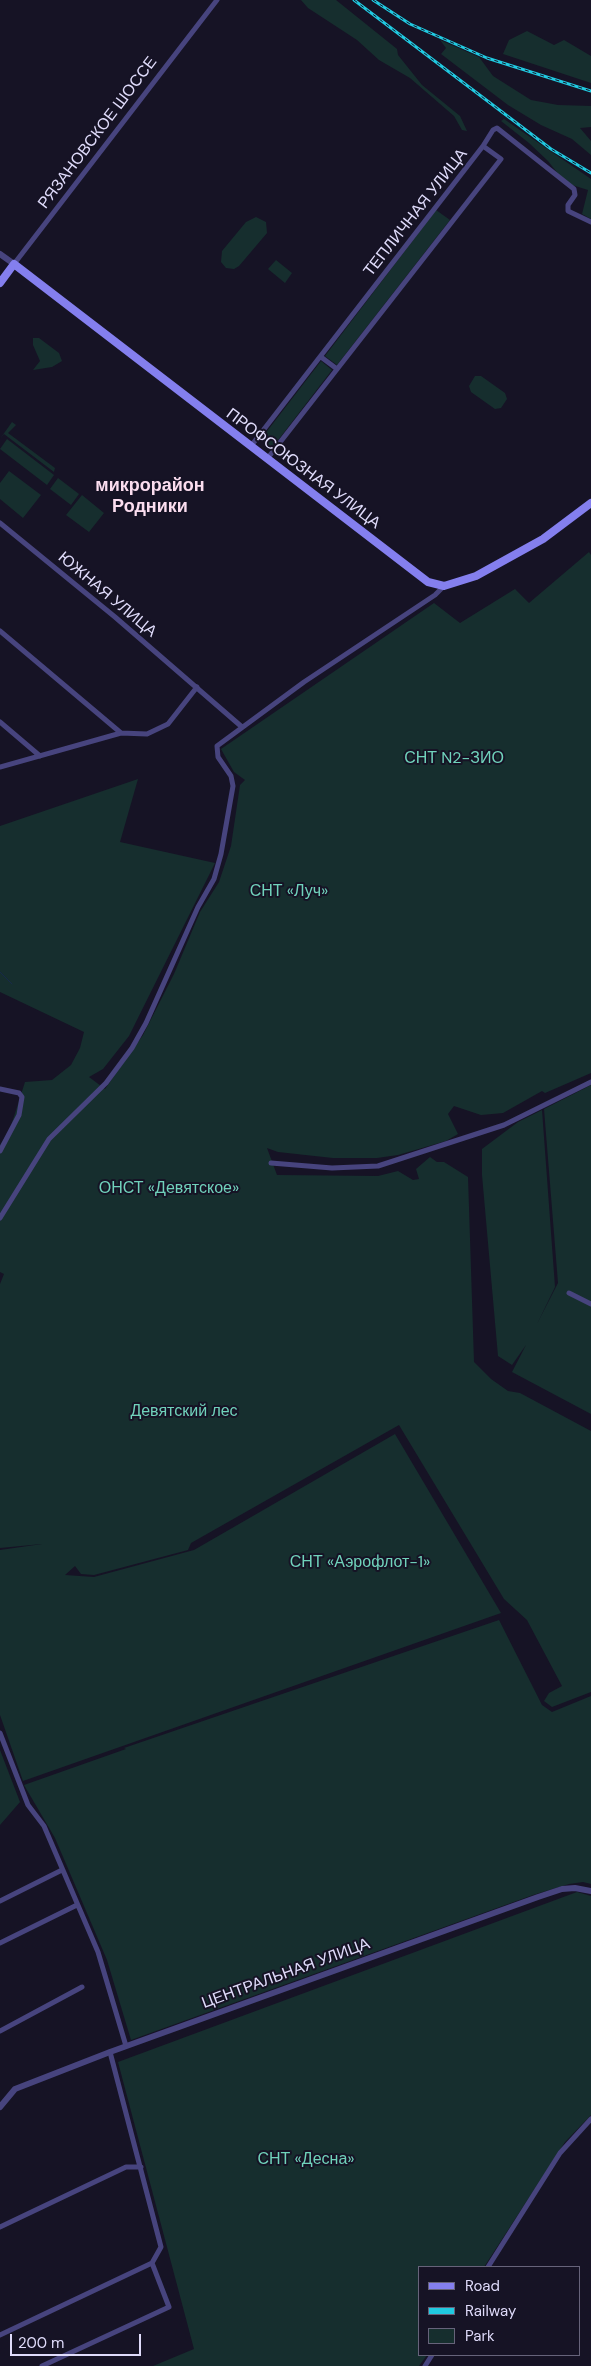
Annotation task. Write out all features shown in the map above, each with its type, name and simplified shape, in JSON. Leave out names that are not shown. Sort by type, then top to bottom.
[{"type":"main road","name":"РЯЗАНОВСКОЕ ШОССЕ","points":[[0,283],[14,264]]},
{"type":"main road","name":"ПРОФСОЮЗНАЯ УЛИЦА","points":[[14,264],[428,582],[444,586]]},
{"type":"main road","points":[[444,586],[476,576],[543,539],[591,503]]},
{"type":"street","name":"РЯЗАНОВСКОЕ ШОССЕ","points":[[14,264],[217,0]]},
{"type":"street","points":[[483,146],[497,128],[574,189],[575,195],[568,205],[568,211],[591,222]]},
{"type":"street","name":"ТЕПЛИЧНАЯ УЛИЦА","points":[[251,446],[483,146],[501,159],[267,459]]},
{"type":"street","points":[[0,254],[14,264]]},
{"type":"street","points":[[321,356],[337,370]]},
{"type":"street","name":"ЮЖНАЯ УЛИЦА","points":[[0,523],[242,726]]},
{"type":"street","points":[[0,1218],[49,1139],[106,1083],[132,1048],[146,1023],[219,865],[233,786],[231,776],[218,757],[217,746],[242,726],[435,595],[444,586]]},
{"type":"street","points":[[0,631],[121,733]]},
{"type":"street","points":[[0,768],[121,733],[147,734],[168,724],[197,687]]},
{"type":"street","points":[[0,722],[40,756]]},
{"type":"street","points":[[271,1163],[332,1168],[378,1166],[504,1125],[591,1082]]},
{"type":"street","points":[[0,1089],[19,1093],[22,1096],[19,1115],[0,1151]]},
{"type":"street","points":[[569,1293],[591,1304]]},
{"type":"street","points":[[0,1733],[28,1805],[44,1826],[98,1952],[126,2046]]},
{"type":"street","points":[[0,1901],[62,1870]]},
{"type":"street","name":"ЦЕНТРАЛЬНАЯ УЛИЦА","points":[[0,2107],[15,2089],[126,2046],[538,1897],[575,1888],[591,1891]]},
{"type":"street","points":[[0,1943],[77,1905]]},
{"type":"street","points":[[0,2032],[82,1987]]},
{"type":"street","points":[[0,2335],[152,2263],[161,2247],[110,2052]]},
{"type":"street","points":[[489,2266],[560,2153],[591,2119]]},
{"type":"street","points":[[0,2227],[126,2167],[141,2167]]},
{"type":"street","points":[[42,2366],[169,2307],[152,2263]]},
{"type":"green space","points":[[301,0],[336,0],[397,49],[398,55],[422,85],[460,116],[467,131],[462,130],[454,116],[410,78],[379,60],[357,40],[308,8]]},
{"type":"green space","points":[[527,31],[554,45],[564,40],[591,56],[591,83],[503,54],[509,40]]},
{"type":"green space","points":[[440,40],[479,57],[493,76],[531,100],[558,105],[591,106],[591,127],[580,128],[591,141],[591,155],[572,139],[541,125],[508,105],[441,54],[446,48]]},
{"type":"green space","points":[[504,119],[591,179],[591,219],[582,214],[588,190],[572,185],[559,175],[548,161],[529,143],[501,121]]},
{"type":"green space","points":[[436,210],[450,220],[337,365],[325,356]]},
{"type":"green space","points":[[256,217],[266,222],[267,233],[239,266],[234,269],[226,268],[221,262],[222,251],[246,222]]},
{"type":"green space","points":[[276,260],[292,273],[285,283],[268,269]]},
{"type":"green space","points":[[33,338],[39,338],[59,353],[62,361],[52,367],[33,370],[40,361],[33,345]]},
{"type":"green space","points":[[321,361],[332,370],[272,448],[261,439]]},
{"type":"green space","points":[[475,376],[481,376],[505,393],[507,399],[501,408],[495,409],[471,392],[469,386]]},
{"type":"green space","points":[[12,422],[16,425],[8,433],[55,468],[54,472],[4,434],[0,439]]},
{"type":"green space","points":[[7,439],[54,475],[47,485],[0,449]]},
{"type":"green space","points":[[9,471],[41,495],[23,518],[0,499],[0,483]]},
{"type":"green space","points":[[58,478],[79,494],[71,505],[50,489]]},
{"type":"green space","points":[[82,495],[104,513],[89,532],[66,515]]},
{"type":"green space","points":[[589,552],[591,555],[591,1073],[545,1093],[542,1091],[503,1113],[481,1115],[454,1106],[448,1114],[458,1134],[446,1141],[398,1155],[377,1158],[333,1158],[278,1152],[267,1148],[277,1175],[378,1176],[398,1171],[413,1180],[419,1179],[416,1169],[430,1157],[437,1162],[444,1162],[468,1177],[474,1362],[491,1379],[508,1391],[520,1393],[591,1431],[591,1692],[552,1707],[544,1701],[549,1693],[562,1686],[527,1620],[504,1599],[399,1425],[191,1543],[188,1550],[94,1575],[81,1574],[75,1566],[65,1575],[94,1577],[194,1550],[395,1434],[501,1613],[23,1781],[0,1715],[0,1550],[42,1544],[0,1548],[0,1284],[4,1274],[0,1272],[0,1145],[10,1129],[25,1082],[52,1080],[71,1065],[80,1048],[84,1032],[0,992],[0,826],[138,779],[120,842],[215,863],[129,1036],[103,1069],[89,1077],[105,1089],[143,1035],[174,974],[200,912],[219,882],[231,846],[240,785],[245,780],[234,772],[221,749],[434,603],[460,623],[515,589],[529,603]]},
{"type":"green space","points":[[591,1085],[591,1414],[512,1372],[526,1345],[512,1365],[498,1356],[482,1175],[482,1149],[518,1122],[542,1110],[555,1287],[537,1324],[558,1283],[544,1109]]},
{"type":"green space","points":[[499,1620],[542,1705],[552,1712],[591,1696],[591,1884],[583,1882],[569,1884],[533,1895],[131,2040],[107,1960],[55,1838],[24,1785],[126,1749],[124,1748]]},
{"type":"green space","points":[[0,1750],[20,1802],[0,1825]]},
{"type":"green space","name":"СНТ «Десна»","points":[[577,1892],[591,1896],[591,2115],[565,2142],[485,2266],[418,2266],[418,2356],[426,2356],[419,2366],[153,2366],[194,2349],[118,2062]]},
{"type":"waterway","points":[[0,972],[12,984]]},
{"type":"railway","points":[[354,0],[551,149],[591,173]]},
{"type":"railway","points":[[373,0],[410,24],[487,58],[591,91]]},
{"type":"district","name":"микрорайон Родники","points":[[150,496]]},
{"type":"park label","name":"СНТ N2-ЗИО","points":[[454,759]]},
{"type":"park label","name":"СНТ «Луч»","points":[[289,892]]},
{"type":"park label","name":"ОНСТ «Девятское»","points":[[169,1189]]},
{"type":"park label","name":"Девятский лес","points":[[184,1412]]},
{"type":"park label","name":"СНТ «Аэрофлот-1»","points":[[360,1563]]}]
